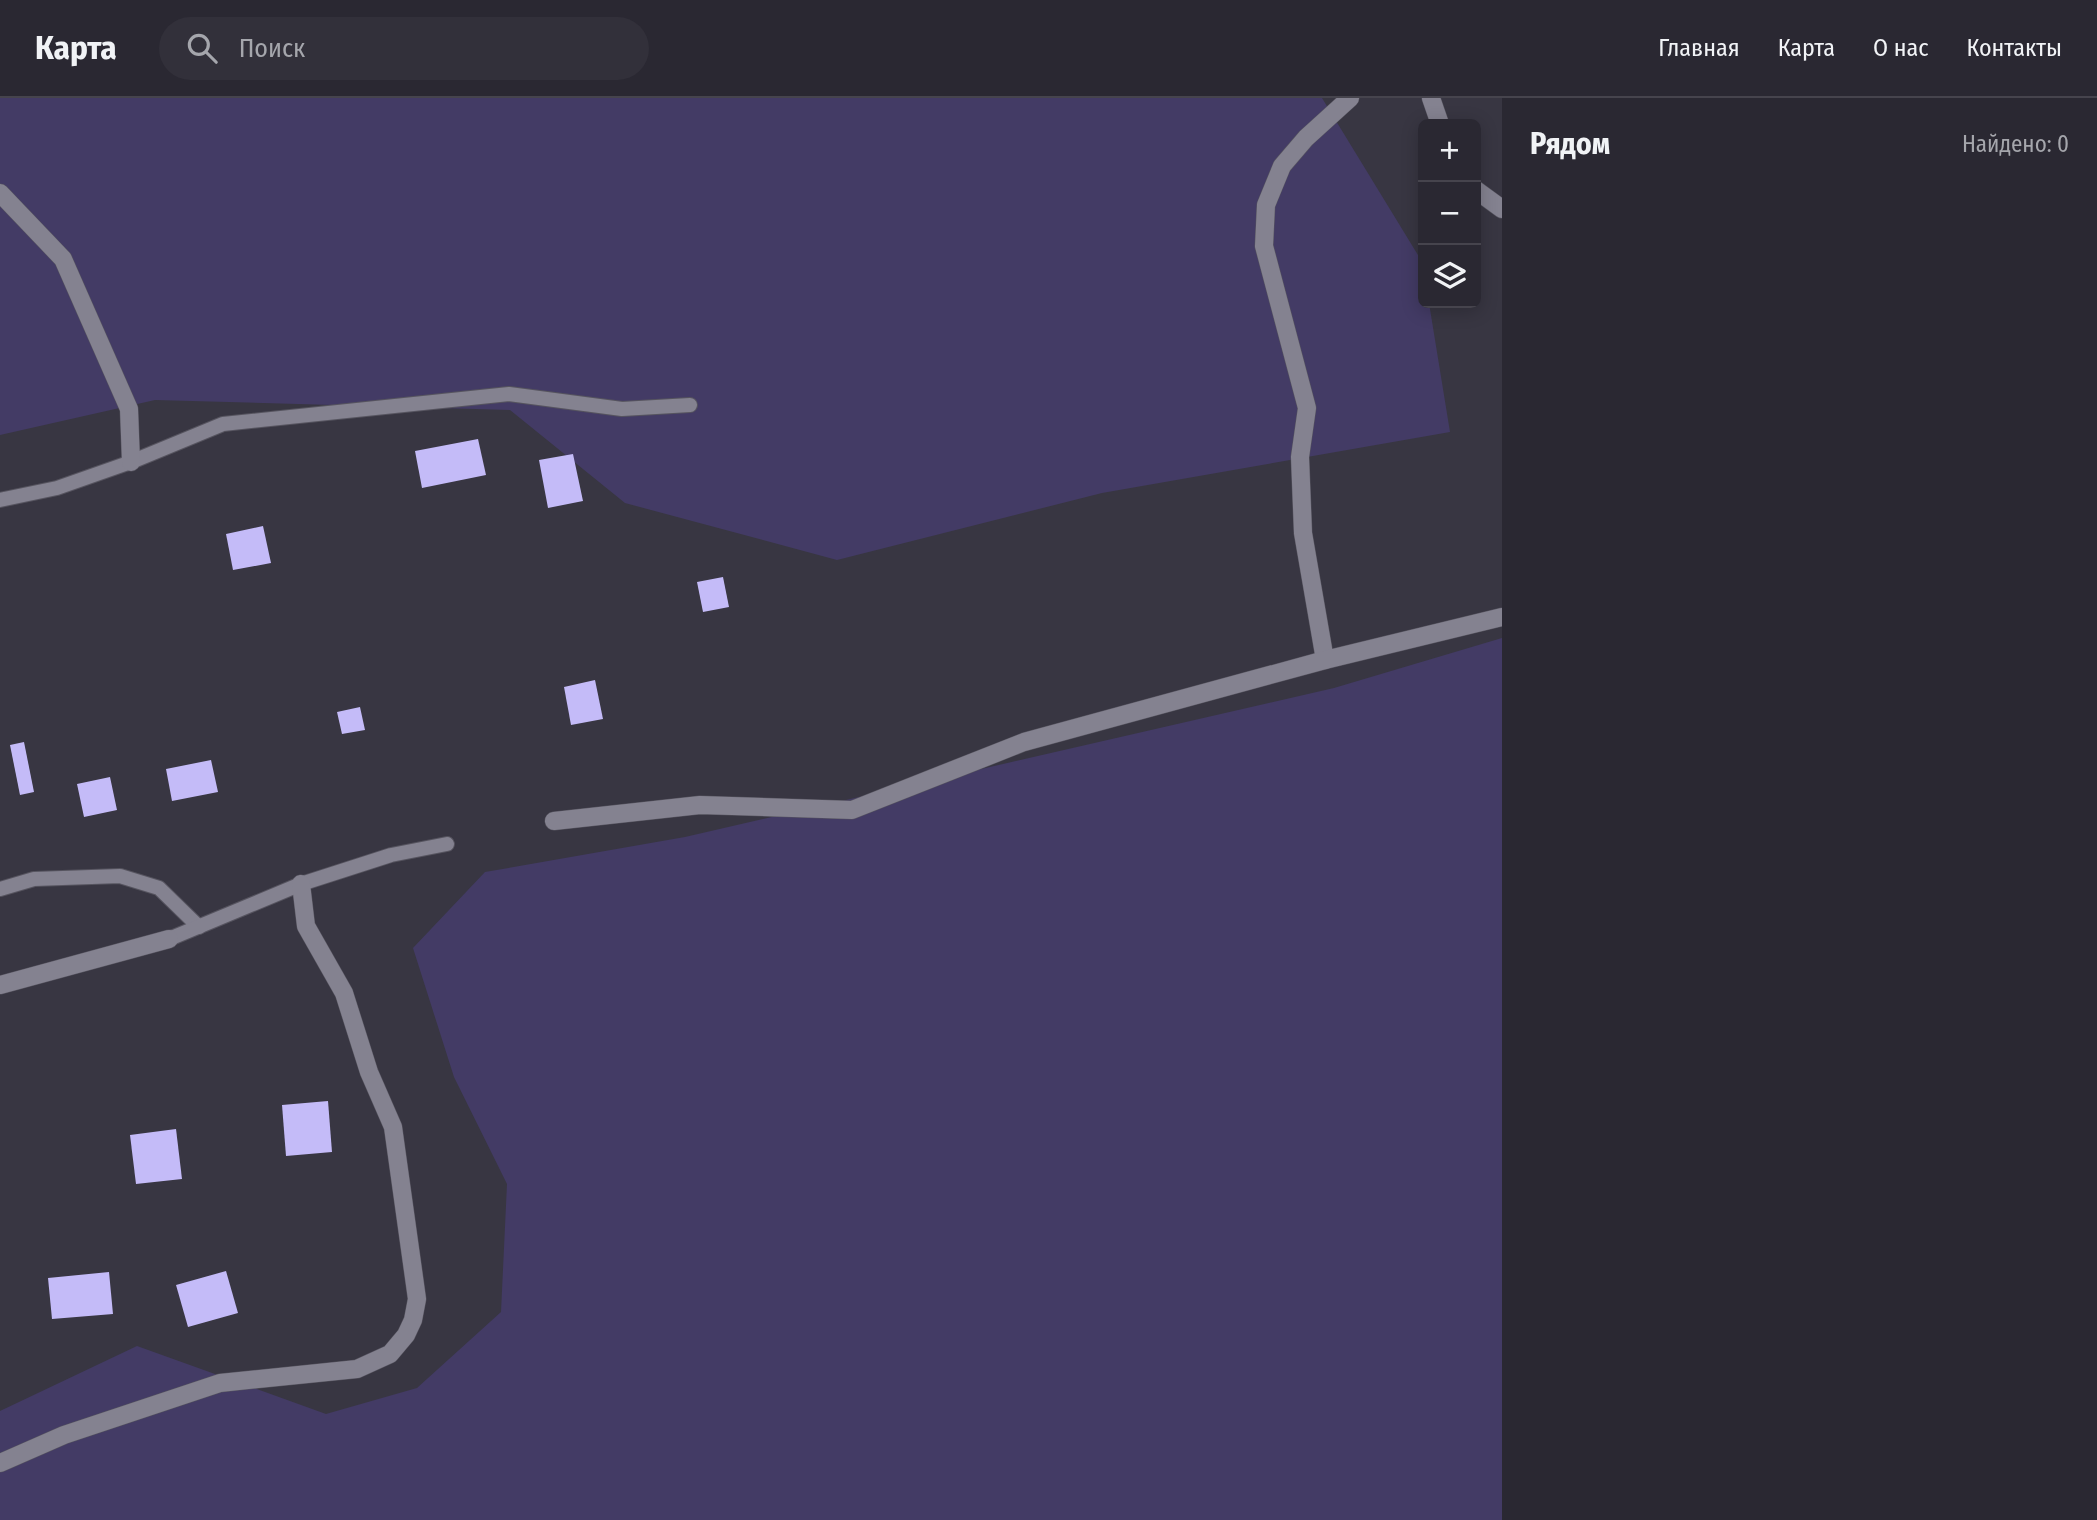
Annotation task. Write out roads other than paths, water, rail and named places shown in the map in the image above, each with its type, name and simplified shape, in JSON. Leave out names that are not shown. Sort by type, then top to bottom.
[{"type":"street","points":[[1325,660],[1303,533],[1300,457],[1307,408],[1264,246],[1266,205],[1282,166],[1306,138],[1350,98]]},
{"type":"street","points":[[1431,98],[1438,119]]},
{"type":"street","points":[[0,193],[63,259],[129,410],[131,462]]},
{"type":"street","points":[[1481,194],[1502,209]]},
{"type":"street","points":[[554,821],[700,805],[852,810],[1024,743],[1325,660],[1502,617]]},
{"type":"street","points":[[0,1463],[64,1435],[220,1383],[357,1370],[390,1354],[406,1335],[413,1320],[417,1298],[393,1127],[369,1072],[344,993],[306,926],[301,884]]},
{"type":"street","points":[[0,985],[169,939]]},
{"type":"lane","points":[[0,500],[57,488],[131,462],[223,424],[509,394],[622,409],[690,405]]},
{"type":"lane","points":[[169,939],[301,884],[391,855],[447,844]]},
{"type":"lane","points":[[0,889],[34,879],[120,876],[159,888],[199,927]]}]
